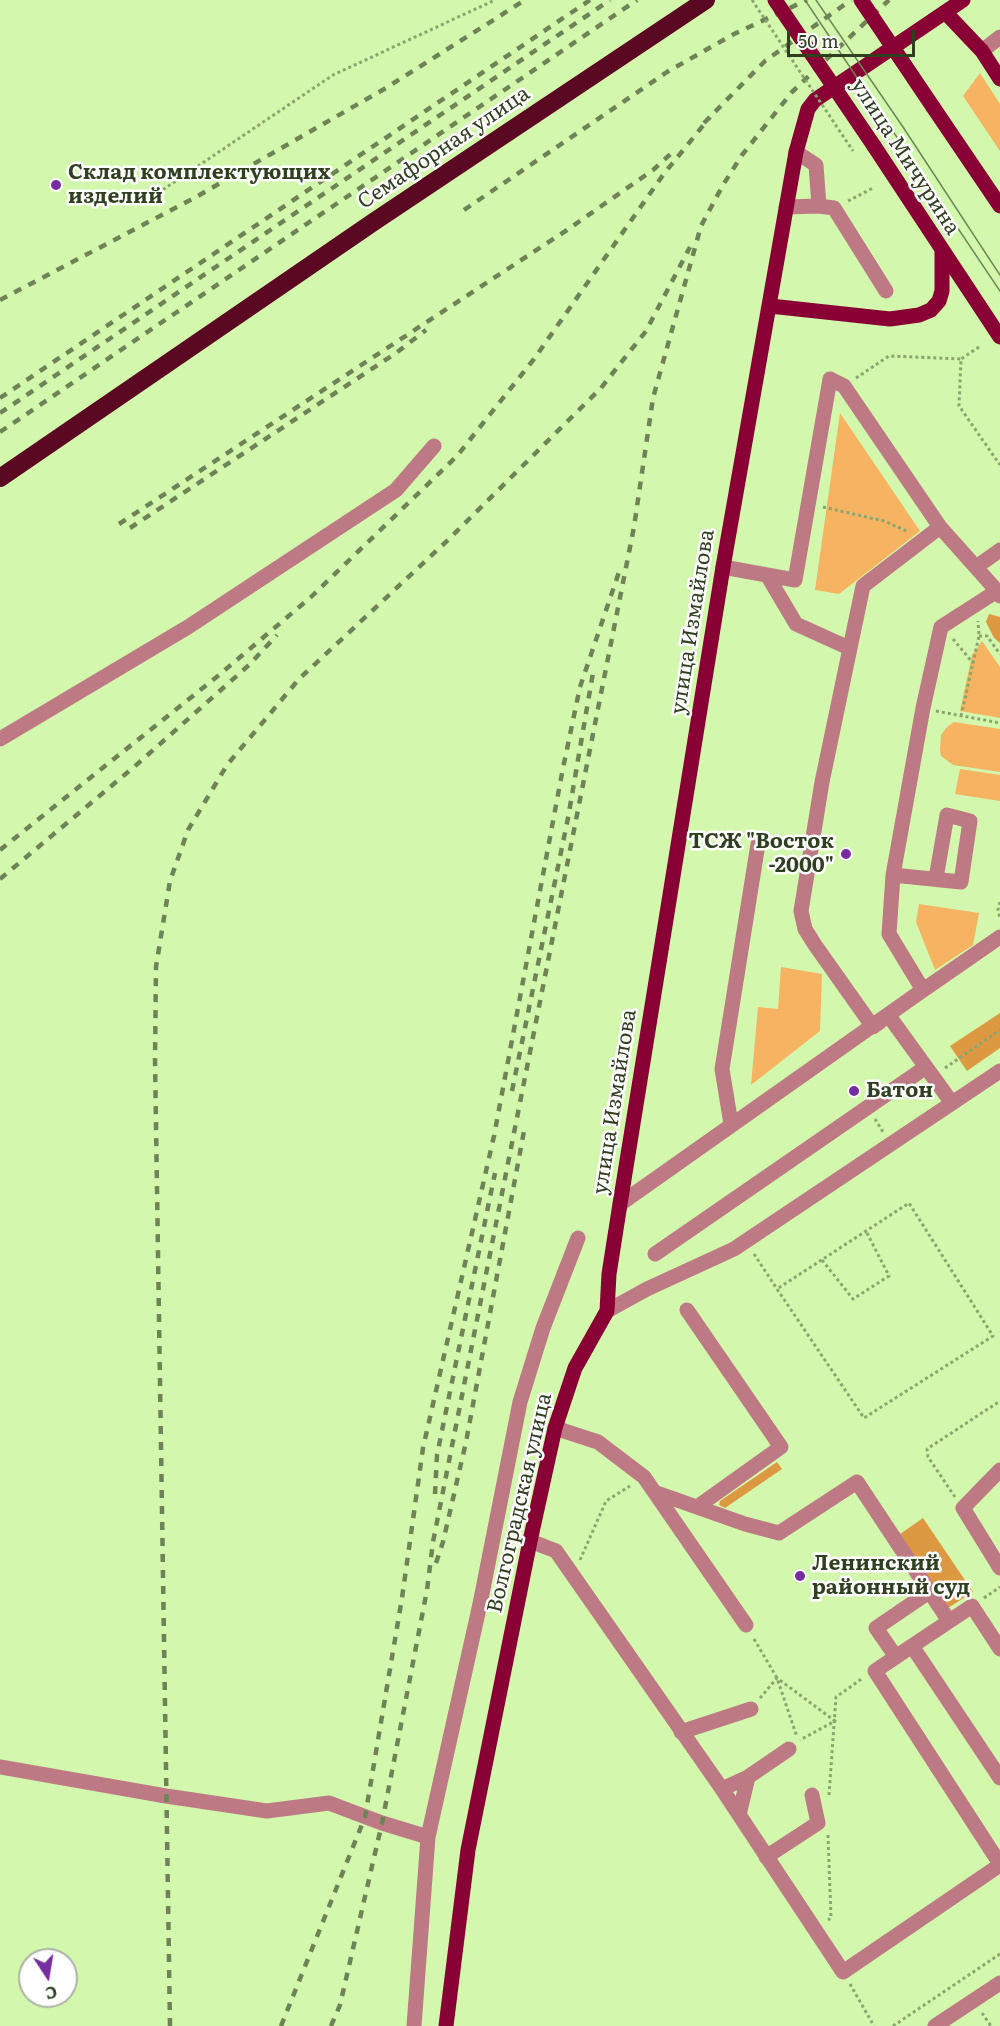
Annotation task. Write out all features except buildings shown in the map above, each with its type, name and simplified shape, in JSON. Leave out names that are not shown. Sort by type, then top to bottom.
[{"type":"highway","name":"Семафорная улица","points":[[0,478],[375,221],[706,0]]},
{"type":"main road","name":"улица Мичурина","points":[[775,0],[1000,337]]},
{"type":"main road","points":[[861,0],[1000,206]]},
{"type":"main road","name":"улица Измайлова","points":[[607,1311],[609,1274],[723,567],[796,152],[808,110],[815,100],[963,0]]},
{"type":"main road","points":[[945,12],[982,51],[1000,79]]},
{"type":"main road","points":[[770,306],[890,319],[919,315],[931,310],[939,301],[942,291],[942,251]]},
{"type":"main road","name":"Волгоградская улица","points":[[446,2026],[468,1850],[555,1428],[575,1368],[607,1311]]},
{"type":"street","points":[[982,51],[1000,37]]},
{"type":"street","points":[[796,152],[816,165],[827,207],[886,291]]},
{"type":"street","points":[[786,207],[827,207]]},
{"type":"street","points":[[723,567],[795,580],[830,379],[844,386],[940,527],[998,593],[978,602],[941,627],[923,708],[893,875],[889,934],[923,990]]},
{"type":"street","points":[[0,740],[188,627],[396,490],[434,446]]},
{"type":"street","points":[[873,1027],[805,929],[801,910],[822,782],[862,586],[940,527]]},
{"type":"street","points":[[976,567],[1000,550]]},
{"type":"street","points":[[767,575],[796,624],[849,648]]},
{"type":"street","points":[[731,1124],[722,1069],[758,844]]},
{"type":"street","points":[[893,875],[936,878]]},
{"type":"street","points":[[620,1204],[1000,937]]},
{"type":"street","points":[[889,1016],[952,1103]]},
{"type":"street","points":[[607,1311],[647,1289],[734,1249],[1000,1071]]},
{"type":"street","points":[[655,1254],[929,1072]]},
{"type":"street","points":[[414,2026],[428,1837],[480,1604],[520,1402],[543,1328],[578,1238]]},
{"type":"street","points":[[687,1310],[781,1447],[697,1507]]},
{"type":"street","points":[[555,1428],[598,1442],[644,1477],[746,1625]]},
{"type":"street","points":[[1000,1470],[963,1508],[1000,1568]]},
{"type":"street","points":[[657,1493],[779,1533],[857,1482],[949,1621]]},
{"type":"street","points":[[530,1541],[556,1551],[722,1789],[843,1972],[1000,1865],[875,1671],[972,1606],[1000,1649]]},
{"type":"street","points":[[896,1657],[876,1628],[929,1592]]},
{"type":"street","points":[[912,1646],[1000,1778]]},
{"type":"street","points":[[681,1732],[751,1709]]},
{"type":"street","points":[[722,1789],[748,1777],[794,1745]]},
{"type":"street","points":[[0,1767],[267,1811],[328,1803],[428,1837]]},
{"type":"street","points":[[739,1815],[748,1777]]},
{"type":"street","points":[[766,1857],[818,1823],[812,1795]]},
{"type":"street","points":[[935,2026],[1000,1983]]},
{"type":"path","points":[[158,193],[333,75],[495,0]]},
{"type":"path","points":[[752,0],[853,151]]},
{"type":"path","points":[[827,207],[873,188]]},
{"type":"path","points":[[844,386],[889,356],[961,359],[979,346]]},
{"type":"path","points":[[961,359],[959,406],[1000,465]]},
{"type":"path","points":[[809,504],[884,521],[924,538]]},
{"type":"path","points":[[961,716],[979,636],[978,602]]},
{"type":"path","points":[[941,627],[973,663]]},
{"type":"path","points":[[979,636],[987,636],[1000,654]]},
{"type":"path","points":[[923,708],[1000,723]]},
{"type":"path","points":[[1000,902],[998,910],[1000,918]]},
{"type":"path","points":[[929,1072],[1000,1030]]},
{"type":"path","points":[[754,1254],[777,1289],[864,1418],[993,1336],[909,1203],[777,1289]]},
{"type":"path","points":[[822,1260],[854,1299],[889,1276],[866,1231]]},
{"type":"path","points":[[963,1508],[928,1457],[927,1449],[1000,1401]]},
{"type":"path","points":[[573,1575],[606,1501],[644,1477]]},
{"type":"path","points":[[746,1625],[777,1678],[794,1745],[835,1721]]},
{"type":"path","points":[[829,1798],[836,1697],[875,1671]]},
{"type":"path","points":[[751,1709],[777,1678]]},
{"type":"path","points":[[777,1678],[835,1721]]},
{"type":"path","points":[[815,1931],[831,1918],[828,1831]]},
{"type":"path","points":[[893,2026],[1000,1954]]},
{"type":"path","points":[[843,1972],[874,2026]]},
{"type":"shaded area","points":[[980,73],[1000,104],[1000,151],[963,96]]},
{"type":"shaded area","points":[[840,413],[920,531],[839,594],[815,590]]},
{"type":"shaded area","points":[[989,614],[1000,617],[1000,643],[994,638],[986,622]]},
{"type":"shaded area","points":[[982,641],[1000,667],[1000,718],[960,711],[972,655]]},
{"type":"shaded area","points":[[954,722],[1000,729],[1000,772],[953,765],[941,756],[941,735]]},
{"type":"shaded area","points":[[960,769],[1000,775],[1000,801],[955,794]]},
{"type":"shaded area","points":[[919,904],[979,913],[973,945],[935,970],[916,922]]},
{"type":"shaded area","points":[[781,967],[822,974],[820,1031],[751,1085],[758,1007],[778,1009]]},
{"type":"shaded area","points":[[1000,1013],[1000,1048],[967,1071],[950,1046]]},
{"type":"shaded area","points":[[777,1462],[782,1469],[725,1508],[719,1505],[720,1501]]},
{"type":"shaded area","points":[[923,1518],[973,1592],[948,1608],[900,1534]]},
{"type":"tram line","points":[[805,0],[1000,291]]},
{"type":"tram line","points":[[816,0],[1000,275]]},
{"type":"railway","points":[[0,300],[196,197],[386,88],[525,0]]},
{"type":"railway","points":[[0,398],[590,0]]},
{"type":"railway","points":[[0,413],[610,0]]},
{"type":"railway","points":[[0,432],[637,0]]},
{"type":"railway","points":[[464,210],[667,72],[734,34],[807,0]]},
{"type":"railway","points":[[704,123],[765,61],[851,0]]},
{"type":"railway","points":[[331,2026],[340,2005],[382,1823],[427,1590],[433,1542],[634,527],[653,398],[701,226],[723,185],[742,155],[792,92],[889,0]]},
{"type":"railway","points":[[0,850],[219,675],[311,597],[457,456],[534,359],[663,175],[710,117]]},
{"type":"railway","points":[[119,524],[567,230],[653,170],[676,149]]},
{"type":"railway","points":[[170,2026],[155,1060],[156,967],[170,881],[188,830],[227,765],[299,679],[448,540],[601,388],[646,331],[690,247]]},
{"type":"railway","points":[[130,528],[396,353],[426,330]]},
{"type":"railway","points":[[281,2026],[365,1817],[402,1598],[423,1448],[494,1136],[580,687],[619,572]]},
{"type":"railway","points":[[0,879],[134,767],[249,665],[277,635]]},
{"type":"railway","points":[[512,1091],[568,818],[594,667]]},
{"type":"railway","points":[[436,1563],[466,1442],[524,1131]]},
{"type":"railway","points":[[435,1494],[437,1455],[495,1173]]},
{"type":"place","name":"Склад комплектующих изделий","points":[[56,185]]},
{"type":"place","name":"ТСЖ \"Восток -2000\"","points":[[846,854]]},
{"type":"place","name":"Батон","points":[[854,1091]]},
{"type":"place","name":"Ленинский районный суд","points":[[800,1576]]}]
